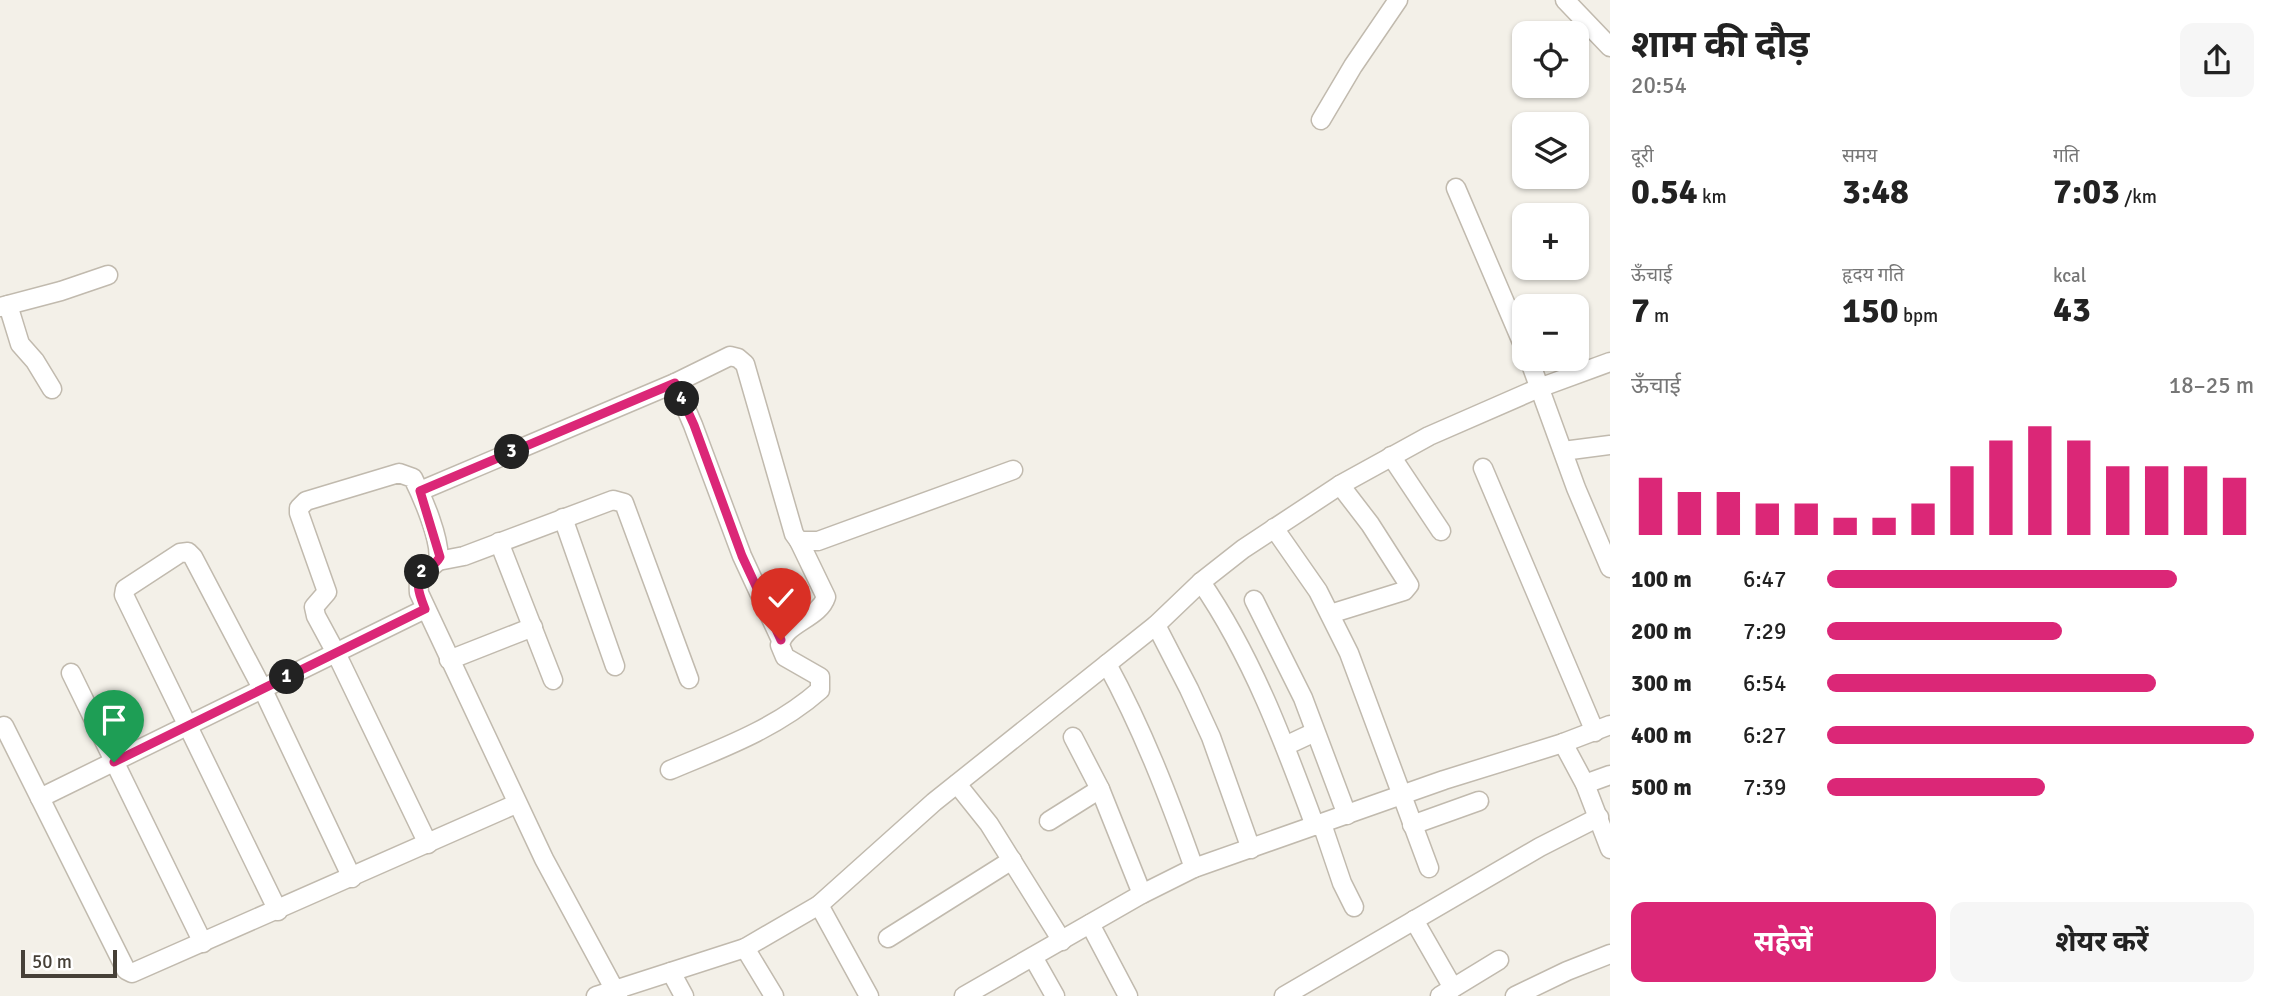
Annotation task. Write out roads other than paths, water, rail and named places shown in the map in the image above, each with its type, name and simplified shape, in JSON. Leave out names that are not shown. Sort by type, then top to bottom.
[{"type":"street","points":[[1321,120],[1353,66],[1398,0]]},
{"type":"street","points":[[1564,0],[1610,47]]},
{"type":"street","points":[[1456,188],[1512,319]]},
{"type":"street","points":[[52,389],[35,361],[20,344],[4,306],[96,281],[108,275]]},
{"type":"street","points":[[420,491],[675,383],[730,356],[738,358],[744,364],[794,534],[826,597],[819,609],[781,640]]},
{"type":"street","points":[[596,996],[616,992],[745,948],[819,905],[957,784],[1156,625],[1201,582],[1243,549],[1340,485],[1429,436],[1539,387],[1610,362]]},
{"type":"street","points":[[1533,371],[1585,513],[1610,568]]},
{"type":"street","points":[[670,770],[765,728],[820,690],[820,677],[785,657],[780,645],[781,640],[742,556],[694,425],[675,383]]},
{"type":"street","points":[[1563,451],[1610,445]]},
{"type":"street","points":[[1391,456],[1441,531]]},
{"type":"street","points":[[964,996],[1142,894],[1194,869],[1602,729],[1483,468]]},
{"type":"street","points":[[799,541],[818,541],[1013,470]]},
{"type":"street","points":[[428,845],[314,611],[314,607],[327,592],[299,508],[306,501],[399,473],[413,478],[420,491],[439,551],[439,561]]},
{"type":"street","points":[[1330,614],[1404,592],[1409,585],[1370,524],[1340,485]]},
{"type":"street","points":[[616,992],[516,804],[425,609],[418,580],[422,573],[439,561],[464,556],[612,500],[624,503],[689,679]]},
{"type":"street","points":[[563,518],[615,666]]},
{"type":"street","points":[[1274,528],[1318,591],[1330,614],[1363,688],[1429,868]]},
{"type":"street","points":[[499,542],[553,680]]},
{"type":"street","points":[[278,911],[124,595],[125,589],[180,553],[188,552],[193,557],[262,690],[352,878]]},
{"type":"street","points":[[1201,582],[1236,639],[1354,908]]},
{"type":"street","points":[[1254,600],[1289,665],[1347,815]]},
{"type":"street","points":[[40,798],[425,609]]},
{"type":"street","points":[[1156,625],[1211,737],[1251,849]]},
{"type":"street","points":[[449,660],[533,627]]},
{"type":"street","points":[[1107,664],[1133,711],[1155,762],[1194,869]]},
{"type":"street","points":[[71,673],[203,943]]},
{"type":"street","points":[[4,726],[129,973],[138,972],[278,911],[516,804]]},
{"type":"street","points":[[1285,746],[1315,732]]},
{"type":"street","points":[[1073,737],[1100,789],[1142,894]]},
{"type":"street","points":[[1563,743],[1585,784],[1610,849]]},
{"type":"street","points":[[1585,784],[1610,775]]},
{"type":"street","points":[[957,784],[989,824],[1062,941]]},
{"type":"street","points":[[1049,821],[1100,789]]},
{"type":"street","points":[[1412,825],[1479,801]]},
{"type":"street","points":[[1284,996],[1539,847],[1598,817]]},
{"type":"street","points":[[888,938],[1012,860]]},
{"type":"street","points":[[819,905],[869,996]]},
{"type":"street","points":[[1414,920],[1446,992],[1499,960]]},
{"type":"street","points":[[1090,924],[1128,996]]},
{"type":"street","points":[[745,948],[774,996]]},
{"type":"street","points":[[1515,996],[1610,954]]},
{"type":"street","points":[[1033,957],[1055,996]]},
{"type":"street","points":[[671,972],[684,996]]}]
